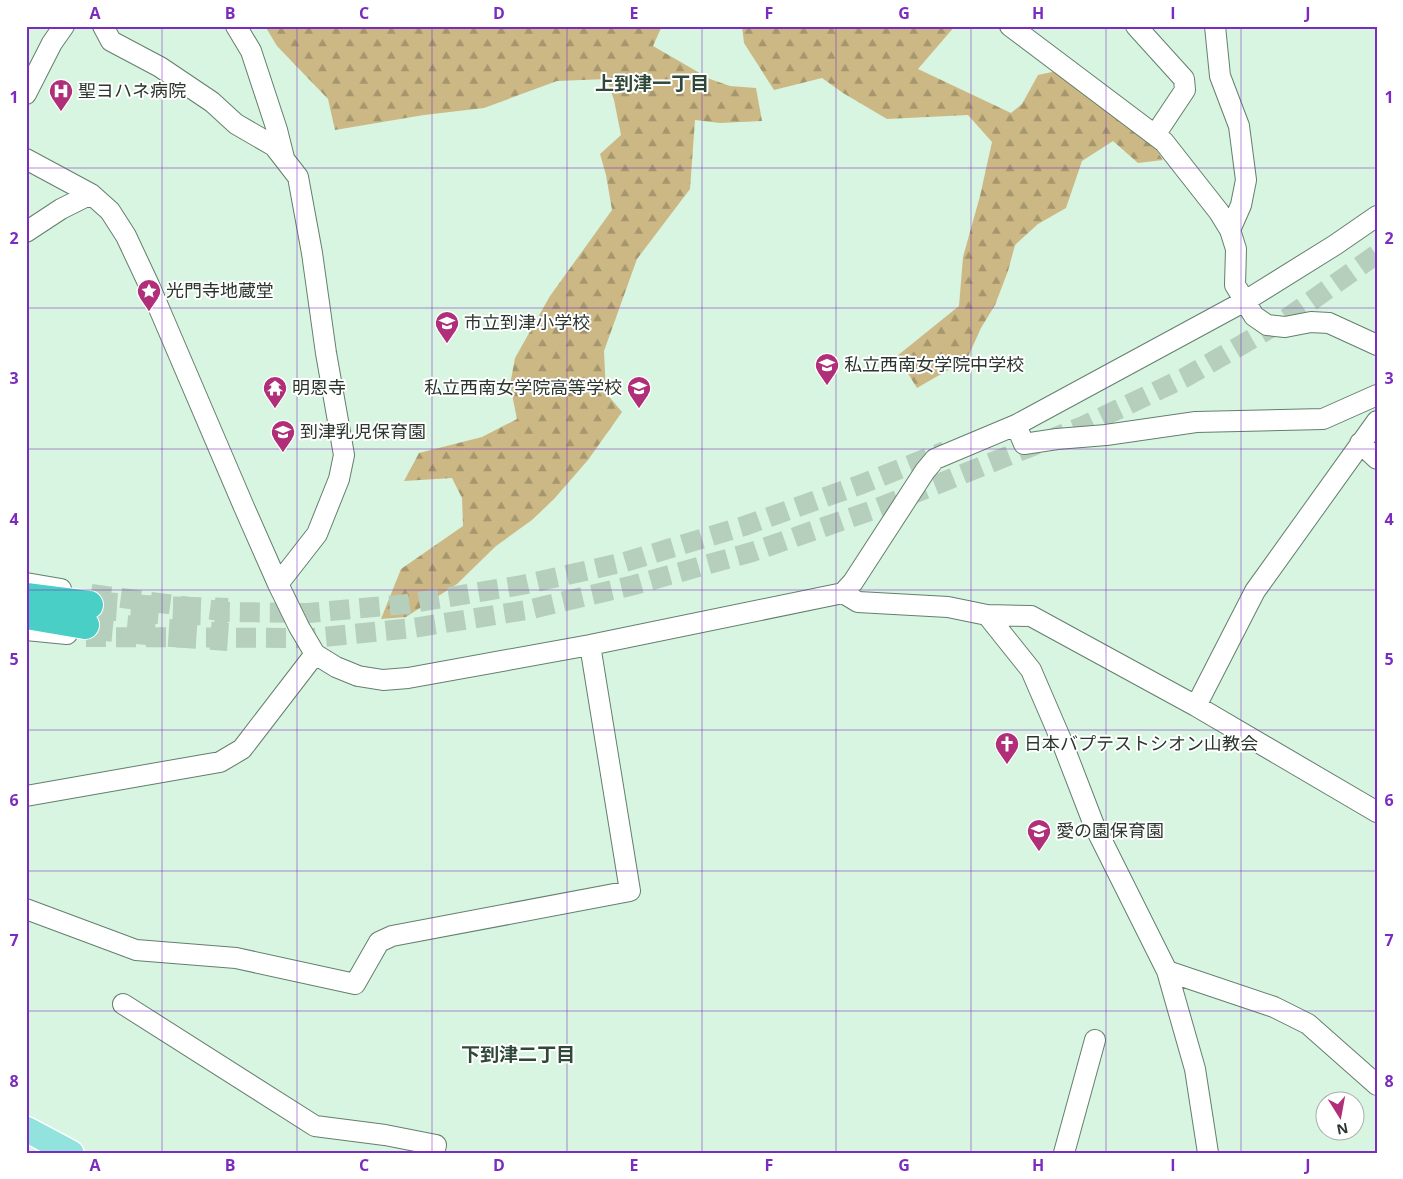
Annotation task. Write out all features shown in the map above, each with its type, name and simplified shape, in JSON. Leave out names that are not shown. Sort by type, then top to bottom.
[{"type":"highway","points":[[26,597],[88,615]]},
{"type":"highway","points":[[26,615],[88,615]]},
{"type":"main road","points":[[26,1130],[71,1153]]},
{"type":"street","points":[[26,94],[52,43],[64,26]]},
{"type":"street","points":[[104,26],[111,41],[160,67],[212,102],[236,124],[274,146],[298,177],[344,455],[339,479],[317,534],[278,584]]},
{"type":"street","points":[[236,26],[251,50],[284,158]]},
{"type":"street","points":[[1010,26],[1164,142],[1220,212],[1230,230],[1236,249],[1235,284],[1254,316],[1266,325],[1285,327],[1310,322],[1329,323],[1377,345]]},
{"type":"street","points":[[1215,26],[1220,76],[1239,126],[1246,180],[1241,205],[1230,230]]},
{"type":"street","points":[[1140,27],[1184,79],[1185,90],[1154,135]]},
{"type":"street","points":[[26,159],[91,194],[110,211],[126,236],[278,584],[299,628],[315,654],[336,667],[358,676],[383,680],[408,678],[590,645],[844,593],[925,471],[935,459],[1016,425],[1245,301],[1335,245],[1377,216]]},
{"type":"street","points":[[26,232],[61,209],[91,194]]},
{"type":"street","points":[[1016,425],[1024,444],[1196,422],[1322,419],[1377,394]]},
{"type":"street","points":[[1196,706],[1255,591],[1377,421]]},
{"type":"street","points":[[1360,443],[1377,459]]},
{"type":"street","points":[[26,583],[88,615]]},
{"type":"street","points":[[844,593],[858,602],[948,607],[987,615],[1031,616],[1196,706],[1377,812]]},
{"type":"street","points":[[26,630],[88,615]]},
{"type":"street","points":[[987,615],[1032,670],[1094,825],[1167,972],[1196,1068],[1208,1153]]},
{"type":"street","points":[[26,909],[136,950],[236,958],[355,984],[379,942],[392,936],[630,891],[590,645]]},
{"type":"street","points":[[26,796],[220,762],[242,750],[315,654]]},
{"type":"street","points":[[1167,972],[1274,1007],[1308,1024],[1377,1085]]},
{"type":"street","points":[[123,1004],[315,1126],[385,1135],[436,1145],[434,1153]]},
{"type":"street","points":[[1064,1153],[1095,1040]]},
{"type":"green space","points":[[265,26],[662,26],[653,46],[710,79],[730,86],[756,88],[762,121],[720,123],[695,120],[690,189],[637,259],[604,351],[606,393],[622,412],[588,460],[554,499],[532,520],[496,546],[457,584],[406,617],[381,619],[401,569],[463,526],[462,498],[452,478],[404,481],[419,453],[482,437],[517,419],[510,385],[515,358],[550,296],[612,210],[600,154],[621,135],[614,100],[607,79],[557,81],[484,108],[424,115],[335,130],[328,99],[277,46]]},
{"type":"green space","points":[[742,26],[955,26],[918,69],[1011,113],[1022,104],[1038,75],[1057,71],[1149,139],[1163,160],[1138,163],[1113,141],[1082,161],[1066,208],[1038,224],[1015,245],[1008,271],[995,305],[981,328],[967,359],[917,388],[897,356],[959,306],[963,257],[980,196],[992,142],[968,115],[887,119],[822,78],[774,90],[744,43]]},
{"type":"tunnel","points":[[86,637],[313,638],[413,628],[527,610],[634,585],[752,552],[870,511],[1083,426],[1184,378],[1283,321],[1377,254]]},
{"type":"tunnel","points":[[91,594],[228,612],[308,613],[407,604],[522,585],[625,562],[744,526],[862,484],[945,451]]},
{"type":"tunnel","points":[[89,605],[228,612]]},
{"type":"tunnel","points":[[85,625],[228,637]]},
{"type":"place","name":"聖ヨハネ病院","points":[[61,112]]},
{"type":"place","name":"光門寺地蔵堂","points":[[149,312]]},
{"type":"place","name":"市立到津小学校","points":[[447,344]]},
{"type":"place","name":"私立西南女学院中学校","points":[[827,386]]},
{"type":"place","name":"明恩寺","points":[[275,409]]},
{"type":"place","name":"私立西南女学院高等学校","points":[[639,409]]},
{"type":"place","name":"到津乳児保育園","points":[[283,453]]},
{"type":"place","name":"日本バプテストシオン山教会","points":[[1007,765]]},
{"type":"place","name":"愛の園保育園","points":[[1039,852]]},
{"type":"district","name":"上到津一丁目","points":[[652,83]]},
{"type":"district","name":"下到津二丁目","points":[[518,1054]]}]
